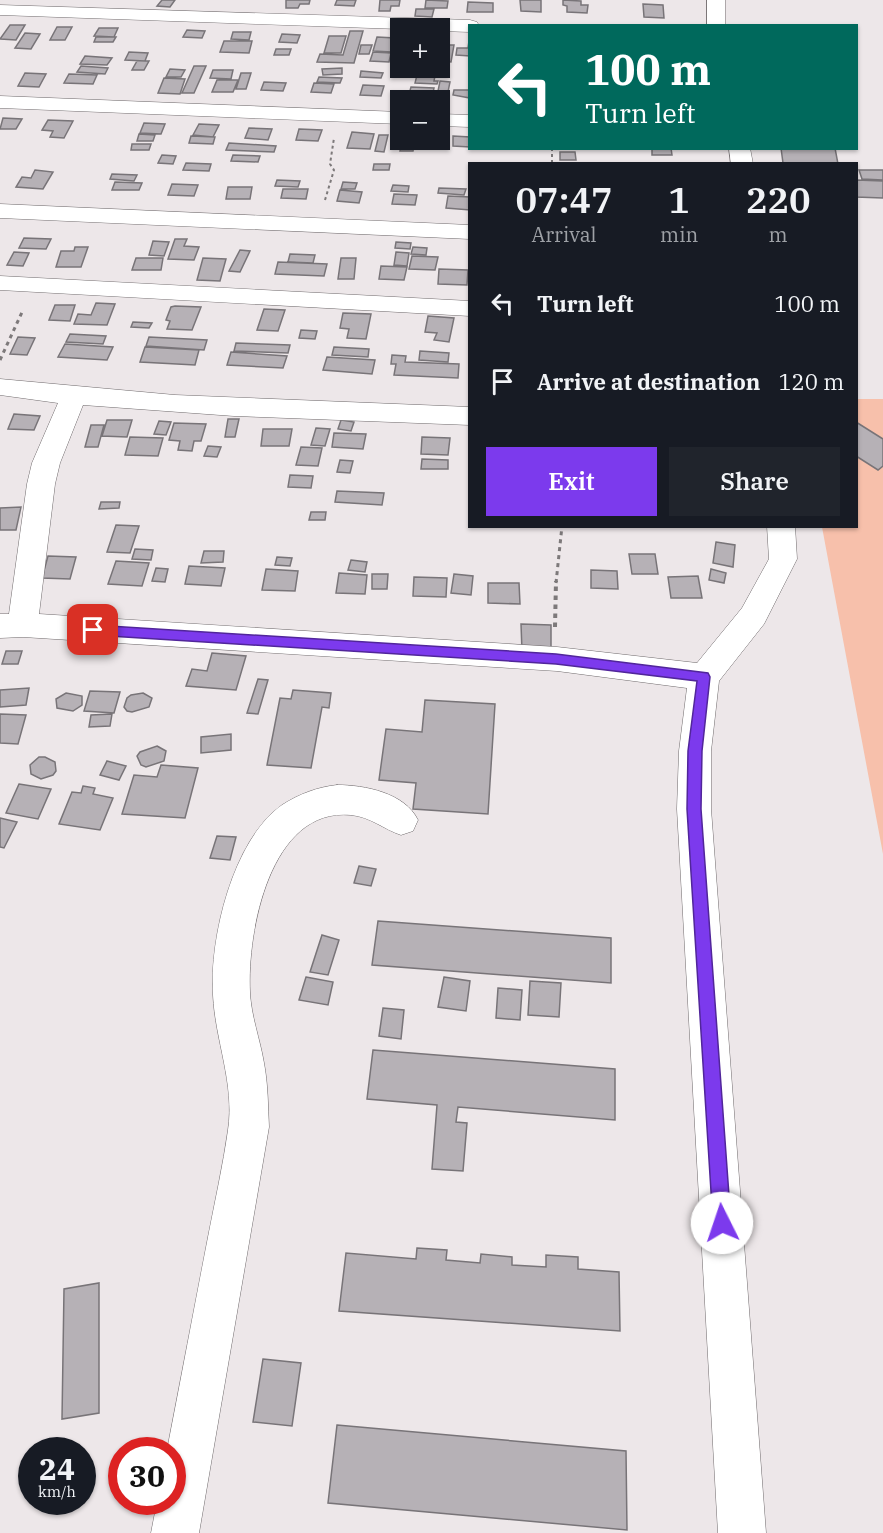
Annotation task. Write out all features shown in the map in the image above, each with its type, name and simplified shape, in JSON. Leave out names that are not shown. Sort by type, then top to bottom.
[{"type":"street","points":[[716,0],[716,24]]},
{"type":"street","points":[[0,10],[468,26]]},
{"type":"street","points":[[0,102],[390,118]]},
{"type":"street","points":[[450,120],[468,121]]},
{"type":"street","points":[[0,211],[468,232]]},
{"type":"street","points":[[0,283],[468,309]]},
{"type":"street","points":[[0,387],[74,397],[292,410],[468,416]]},
{"type":"street","points":[[74,397],[46,463],[12,626],[556,659],[704,677]]},
{"type":"street","points":[[742,1533],[694,809],[695,751],[704,677],[753,616],[783,559],[781,528]]},
{"type":"street","points":[[175,1533],[249,1128],[245,1064],[231,994],[233,943],[242,902],[256,868],[271,841],[286,820],[308,806],[322,801],[356,801],[386,808],[401,820]]},
{"type":"path","points":[[317,226],[334,170],[330,164],[338,116]]},
{"type":"path","points":[[0,361],[34,285]]},
{"type":"path","points":[[556,659],[554,595],[562,528]]},
{"type":"shaded area","points":[[858,399],[883,399],[883,854],[822,528],[858,528]]},
{"type":"building","points":[[162,0],[175,0],[170,7],[157,6]]},
{"type":"building","points":[[286,0],[310,0],[309,4],[300,4],[298,8],[286,8]]},
{"type":"building","points":[[337,0],[356,0],[354,6],[335,5]]},
{"type":"building","points":[[380,0],[400,0],[399,6],[391,6],[390,11],[379,11]]},
{"type":"building","points":[[426,0],[448,1],[447,8],[425,8]]},
{"type":"building","points":[[520,0],[541,0],[541,12],[521,11]]},
{"type":"building","points":[[563,0],[581,1],[581,5],[588,5],[587,13],[567,12],[567,6],[563,5]]},
{"type":"building","points":[[468,2],[493,3],[493,12],[467,12]]},
{"type":"building","points":[[643,4],[663,5],[664,18],[644,17]]},
{"type":"building","points":[[416,9],[434,9],[432,17],[415,16]]},
{"type":"building","points":[[10,25],[25,25],[16,40],[0,39]]},
{"type":"building","points":[[57,27],[72,27],[65,40],[50,40]]},
{"type":"building","points":[[99,28],[118,28],[114,37],[94,36]]},
{"type":"building","points":[[187,30],[205,31],[202,38],[183,37]]},
{"type":"building","points":[[350,31],[363,31],[354,63],[317,62],[320,54],[343,55]]},
{"type":"building","points":[[233,32],[251,32],[249,40],[231,39]]},
{"type":"building","points":[[25,33],[40,34],[31,49],[15,48]]},
{"type":"building","points":[[282,34],[300,35],[297,43],[279,42]]},
{"type":"building","points":[[329,36],[346,36],[341,53],[324,53]]},
{"type":"building","points":[[96,37],[116,37],[113,42],[94,42]]},
{"type":"building","points":[[377,37],[390,38],[390,52],[373,51]]},
{"type":"building","points":[[224,41],[252,41],[249,53],[220,52]]},
{"type":"building","points":[[361,45],[372,45],[369,54],[359,54]]},
{"type":"building","points":[[450,45],[454,45],[451,62]]},
{"type":"building","points":[[457,48],[468,48],[468,56],[456,55]]},
{"type":"building","points":[[276,49],[291,49],[289,55],[274,55]]},
{"type":"building","points":[[129,52],[148,53],[145,61],[125,60]]},
{"type":"building","points":[[373,52],[390,53],[389,62],[370,61]]},
{"type":"building","points":[[85,56],[112,58],[107,65],[80,64]]},
{"type":"building","points":[[137,61],[149,61],[144,70],[132,70]]},
{"type":"building","points":[[81,66],[108,68],[105,74],[77,72]]},
{"type":"building","points":[[194,66],[206,66],[194,93],[182,93]]},
{"type":"building","points":[[342,68],[342,74],[323,75],[322,69]]},
{"type":"building","points":[[170,69],[185,70],[181,77],[166,77]]},
{"type":"building","points":[[213,70],[233,70],[231,79],[210,78]]},
{"type":"building","points":[[361,71],[383,73],[381,78],[360,77]]},
{"type":"building","points":[[25,73],[46,74],[39,87],[18,86]]},
{"type":"building","points":[[241,73],[251,73],[246,89],[236,89]]},
{"type":"building","points":[[69,74],[97,75],[93,84],[64,83]]},
{"type":"building","points":[[319,77],[342,78],[340,83],[317,82]]},
{"type":"building","points":[[164,78],[185,79],[180,94],[158,93]]},
{"type":"building","points":[[416,78],[435,78],[434,81],[438,81],[437,84],[415,83]]},
{"type":"building","points":[[217,80],[238,80],[233,92],[212,92]]},
{"type":"building","points":[[440,81],[450,82],[448,90],[438,90]]},
{"type":"building","points":[[264,82],[286,83],[283,91],[261,90]]},
{"type":"building","points":[[314,83],[334,84],[331,93],[311,92]]},
{"type":"building","points":[[363,85],[384,86],[381,96],[360,95]]},
{"type":"building","points":[[411,87],[434,88],[434,90],[410,90]]},
{"type":"building","points":[[454,90],[468,90],[468,98],[453,95]]},
{"type":"building","points":[[3,118],[22,119],[16,129],[0,129]]},
{"type":"building","points":[[48,120],[73,121],[64,138],[50,137],[53,131],[42,130]]},
{"type":"building","points":[[144,123],[165,124],[161,134],[140,133]]},
{"type":"building","points":[[199,124],[219,125],[213,137],[193,135]]},
{"type":"building","points":[[249,128],[272,129],[268,140],[245,138]]},
{"type":"building","points":[[299,129],[322,130],[318,141],[296,140]]},
{"type":"building","points":[[352,132],[374,134],[370,149],[347,148]]},
{"type":"building","points":[[139,134],[155,135],[153,141],[137,141]]},
{"type":"building","points":[[379,135],[388,135],[384,152],[375,151]]},
{"type":"building","points":[[191,136],[215,137],[213,144],[189,143]]},
{"type":"building","points":[[453,136],[468,137],[468,147],[453,146]]},
{"type":"building","points":[[229,143],[276,146],[274,152],[226,150]]},
{"type":"building","points":[[132,144],[151,144],[149,150],[131,150]]},
{"type":"building","points":[[652,150],[671,150],[672,155],[652,155]]},
{"type":"building","points":[[781,150],[835,150],[838,162],[783,162]]},
{"type":"building","points":[[560,152],[575,152],[576,160],[560,160]]},
{"type":"building","points":[[162,155],[176,156],[173,164],[158,163]]},
{"type":"building","points":[[233,155],[260,156],[258,162],[231,161]]},
{"type":"building","points":[[186,163],[211,164],[209,171],[183,170]]},
{"type":"building","points":[[374,164],[390,164],[389,170],[373,170]]},
{"type":"building","points":[[35,170],[53,172],[43,189],[16,187],[22,177],[31,178]]},
{"type":"building","points":[[859,170],[883,170],[883,180],[862,179]]},
{"type":"building","points":[[112,174],[137,175],[134,181],[110,179]]},
{"type":"building","points":[[277,180],[300,181],[298,187],[275,186]]},
{"type":"building","points":[[858,180],[883,181],[883,198],[858,197]]},
{"type":"building","points":[[115,182],[142,183],[139,190],[112,190]]},
{"type":"building","points":[[343,182],[357,183],[355,189],[341,189]]},
{"type":"building","points":[[172,184],[198,185],[194,196],[168,195]]},
{"type":"building","points":[[393,185],[409,186],[408,192],[391,191]]},
{"type":"building","points":[[228,187],[252,187],[250,199],[226,199]]},
{"type":"building","points":[[439,188],[466,189],[464,195],[438,193]]},
{"type":"building","points":[[283,189],[308,189],[306,199],[281,198]]},
{"type":"building","points":[[340,190],[362,192],[359,203],[337,201]]},
{"type":"building","points":[[394,194],[417,195],[415,205],[392,204]]},
{"type":"building","points":[[448,196],[468,197],[468,210],[446,208]]},
{"type":"building","points":[[24,238],[51,239],[46,249],[19,248]]},
{"type":"building","points":[[175,239],[187,239],[184,246],[199,247],[194,260],[168,259]]},
{"type":"building","points":[[153,241],[169,242],[164,256],[149,255]]},
{"type":"building","points":[[396,242],[411,243],[410,249],[395,248]]},
{"type":"building","points":[[75,247],[88,247],[81,267],[56,267],[61,251],[74,251]]},
{"type":"building","points":[[413,247],[427,248],[426,255],[411,254]]},
{"type":"building","points":[[240,250],[250,251],[240,272],[229,271]]},
{"type":"building","points":[[14,252],[29,253],[23,266],[7,265]]},
{"type":"building","points":[[396,252],[409,253],[407,266],[394,265]]},
{"type":"building","points":[[290,254],[315,255],[313,263],[288,262]]},
{"type":"building","points":[[412,256],[438,257],[435,270],[409,269]]},
{"type":"building","points":[[136,258],[163,258],[161,270],[132,270]]},
{"type":"building","points":[[203,258],[226,259],[220,281],[197,280]]},
{"type":"building","points":[[341,258],[356,258],[354,279],[338,279]]},
{"type":"building","points":[[278,262],[327,264],[324,276],[275,274]]},
{"type":"building","points":[[381,266],[407,267],[404,280],[379,279]]},
{"type":"building","points":[[439,269],[468,270],[467,285],[438,284]]},
{"type":"building","points":[[96,303],[115,304],[107,325],[74,324],[78,314],[91,315]]},
{"type":"building","points":[[55,305],[75,305],[70,321],[49,320]]},
{"type":"building","points":[[171,307],[201,307],[192,330],[167,329],[170,321],[166,320]]},
{"type":"building","points":[[264,309],[285,310],[278,331],[257,330]]},
{"type":"building","points":[[343,313],[371,314],[366,339],[347,338],[349,329],[340,328]]},
{"type":"building","points":[[428,316],[454,318],[449,342],[434,340],[437,333],[425,332]]},
{"type":"building","points":[[133,322],[152,323],[149,328],[131,327]]},
{"type":"building","points":[[301,330],[317,331],[315,339],[299,338]]},
{"type":"building","points":[[70,334],[106,336],[103,344],[66,342]]},
{"type":"building","points":[[18,337],[35,338],[27,355],[10,354]]},
{"type":"building","points":[[149,337],[207,340],[204,350],[146,346]]},
{"type":"building","points":[[236,343],[290,345],[288,353],[234,351]]},
{"type":"building","points":[[65,344],[113,347],[107,360],[58,357]]},
{"type":"building","points":[[145,347],[199,350],[195,365],[140,362]]},
{"type":"building","points":[[334,347],[369,349],[368,357],[332,355]]},
{"type":"building","points":[[420,351],[449,353],[448,362],[419,360]]},
{"type":"building","points":[[231,352],[287,356],[283,368],[227,365]]},
{"type":"building","points":[[392,355],[406,356],[405,362],[459,364],[458,378],[394,375],[396,364],[391,364]]},
{"type":"building","points":[[327,357],[375,360],[372,374],[323,370]]},
{"type":"building","points":[[14,414],[40,416],[34,430],[8,429]]},
{"type":"building","points":[[228,419],[239,419],[235,437],[225,437]]},
{"type":"building","points":[[107,420],[132,420],[127,437],[102,436]]},
{"type":"building","points":[[341,420],[354,422],[351,431],[338,429]]},
{"type":"building","points":[[159,421],[171,422],[166,435],[154,434]]},
{"type":"building","points":[[174,423],[206,424],[201,441],[194,441],[192,451],[178,450],[180,441],[169,440]]},
{"type":"building","points":[[858,423],[883,439],[883,466],[878,470],[858,457]]},
{"type":"building","points":[[91,425],[104,425],[98,447],[85,447]]},
{"type":"building","points":[[316,428],[330,429],[325,446],[311,445]]},
{"type":"building","points":[[263,429],[292,429],[289,446],[261,446]]},
{"type":"building","points":[[334,433],[366,434],[363,449],[332,447]]},
{"type":"building","points":[[130,437],[163,438],[158,456],[125,455]]},
{"type":"building","points":[[422,437],[450,438],[448,455],[421,454]]},
{"type":"building","points":[[208,446],[221,447],[217,457],[204,456]]},
{"type":"building","points":[[301,447],[322,448],[318,466],[296,465]]},
{"type":"building","points":[[422,459],[448,460],[448,469],[421,469]]},
{"type":"building","points":[[340,460],[353,461],[350,473],[337,472]]},
{"type":"building","points":[[290,475],[313,476],[311,488],[288,487]]},
{"type":"building","points":[[337,491],[384,493],[382,505],[335,502]]},
{"type":"building","points":[[101,502],[120,502],[119,508],[99,509]]},
{"type":"building","points":[[21,507],[16,530],[0,530],[0,508]]},
{"type":"building","points":[[311,512],[326,512],[325,520],[309,520]]},
{"type":"building","points":[[116,525],[139,526],[130,553],[107,552]]},
{"type":"building","points":[[716,542],[735,545],[733,567],[713,563]]},
{"type":"building","points":[[135,549],[153,550],[151,560],[132,559]]},
{"type":"building","points":[[204,551],[224,551],[223,562],[201,563]]},
{"type":"building","points":[[629,554],[655,554],[658,574],[632,574]]},
{"type":"building","points":[[48,556],[76,557],[70,579],[42,578]]},
{"type":"building","points":[[277,557],[292,558],[290,566],[275,565]]},
{"type":"building","points":[[351,560],[367,562],[365,572],[348,570]]},
{"type":"building","points":[[116,561],[149,563],[142,586],[108,584]]},
{"type":"building","points":[[189,566],[225,568],[221,586],[185,584]]},
{"type":"building","points":[[156,568],[168,569],[165,582],[152,581]]},
{"type":"building","points":[[266,569],[298,571],[295,591],[262,590]]},
{"type":"building","points":[[711,569],[726,573],[724,583],[709,580]]},
{"type":"building","points":[[591,570],[617,571],[618,589],[591,588]]},
{"type":"building","points":[[339,573],[367,575],[365,594],[336,593]]},
{"type":"building","points":[[372,574],[388,574],[387,589],[372,589]]},
{"type":"building","points":[[454,574],[473,576],[471,595],[451,593]]},
{"type":"building","points":[[698,576],[702,598],[671,598],[668,577]]},
{"type":"building","points":[[414,577],[447,578],[446,597],[413,596]]},
{"type":"building","points":[[488,583],[519,583],[520,604],[488,603]]},
{"type":"building","points":[[521,624],[551,625],[551,651],[522,651]]},
{"type":"building","points":[[6,651],[22,651],[18,664],[2,664]]},
{"type":"building","points":[[212,653],[246,656],[236,690],[186,686],[192,669],[207,671]]},
{"type":"building","points":[[258,679],[268,680],[258,714],[247,713]]},
{"type":"building","points":[[29,688],[26,705],[0,707],[0,690]]},
{"type":"building","points":[[293,690],[331,693],[329,708],[322,707],[311,768],[267,765],[280,698],[291,699]]},
{"type":"building","points":[[90,691],[120,692],[114,713],[84,711]]},
{"type":"building","points":[[66,693],[82,696],[82,705],[73,711],[57,708],[56,699]]},
{"type":"building","points":[[143,693],[152,698],[149,707],[132,712],[127,711],[124,707],[127,698]]},
{"type":"building","points":[[425,700],[495,704],[488,814],[413,809],[416,783],[379,780],[386,729],[422,732]]},
{"type":"building","points":[[0,714],[26,715],[18,744],[0,743]]},
{"type":"building","points":[[112,714],[110,726],[89,727],[91,715]]},
{"type":"building","points":[[231,734],[231,750],[201,753],[201,737]]},
{"type":"building","points":[[157,746],[166,751],[164,761],[146,767],[141,765],[137,756],[140,752]]},
{"type":"building","points":[[39,757],[55,762],[56,771],[53,775],[41,779],[31,774],[30,765]]},
{"type":"building","points":[[107,761],[126,766],[119,780],[100,775]]},
{"type":"building","points":[[161,765],[198,768],[185,818],[122,814],[134,775],[157,777]]},
{"type":"building","points":[[19,784],[51,789],[38,819],[6,813]]},
{"type":"building","points":[[83,786],[95,788],[93,794],[113,798],[100,830],[59,824],[72,792],[81,793]]},
{"type":"building","points":[[0,818],[17,822],[4,848],[0,847]]},
{"type":"building","points":[[217,836],[236,837],[230,860],[210,858]]},
{"type":"building","points":[[359,866],[376,869],[371,886],[354,883]]},
{"type":"building","points":[[378,921],[611,938],[611,983],[372,965]]},
{"type":"building","points":[[322,935],[339,940],[328,975],[310,972]]},
{"type":"building","points":[[306,977],[333,982],[328,1005],[299,1000]]},
{"type":"building","points":[[444,977],[470,981],[466,1011],[438,1007]]},
{"type":"building","points":[[530,981],[561,983],[559,1017],[528,1015]]},
{"type":"building","points":[[498,988],[522,990],[520,1020],[496,1018]]},
{"type":"building","points":[[383,1008],[404,1010],[401,1039],[379,1036]]},
{"type":"building","points":[[373,1050],[615,1069],[615,1120],[458,1107],[456,1122],[467,1123],[463,1171],[432,1169],[437,1105],[367,1099]]},
{"type":"building","points":[[417,1248],[447,1250],[446,1260],[480,1263],[481,1254],[512,1257],[512,1265],[546,1267],[546,1255],[578,1257],[578,1269],[619,1272],[620,1331],[339,1311],[346,1253],[416,1259]]},
{"type":"building","points":[[99,1283],[99,1413],[62,1419],[64,1289]]},
{"type":"building","points":[[263,1359],[301,1363],[292,1426],[253,1422]]},
{"type":"building","points":[[337,1425],[626,1451],[627,1530],[328,1503]]},
{"type":"route","points":[[93,630],[556,659],[704,677],[695,751],[694,809],[722,1223]]}]
